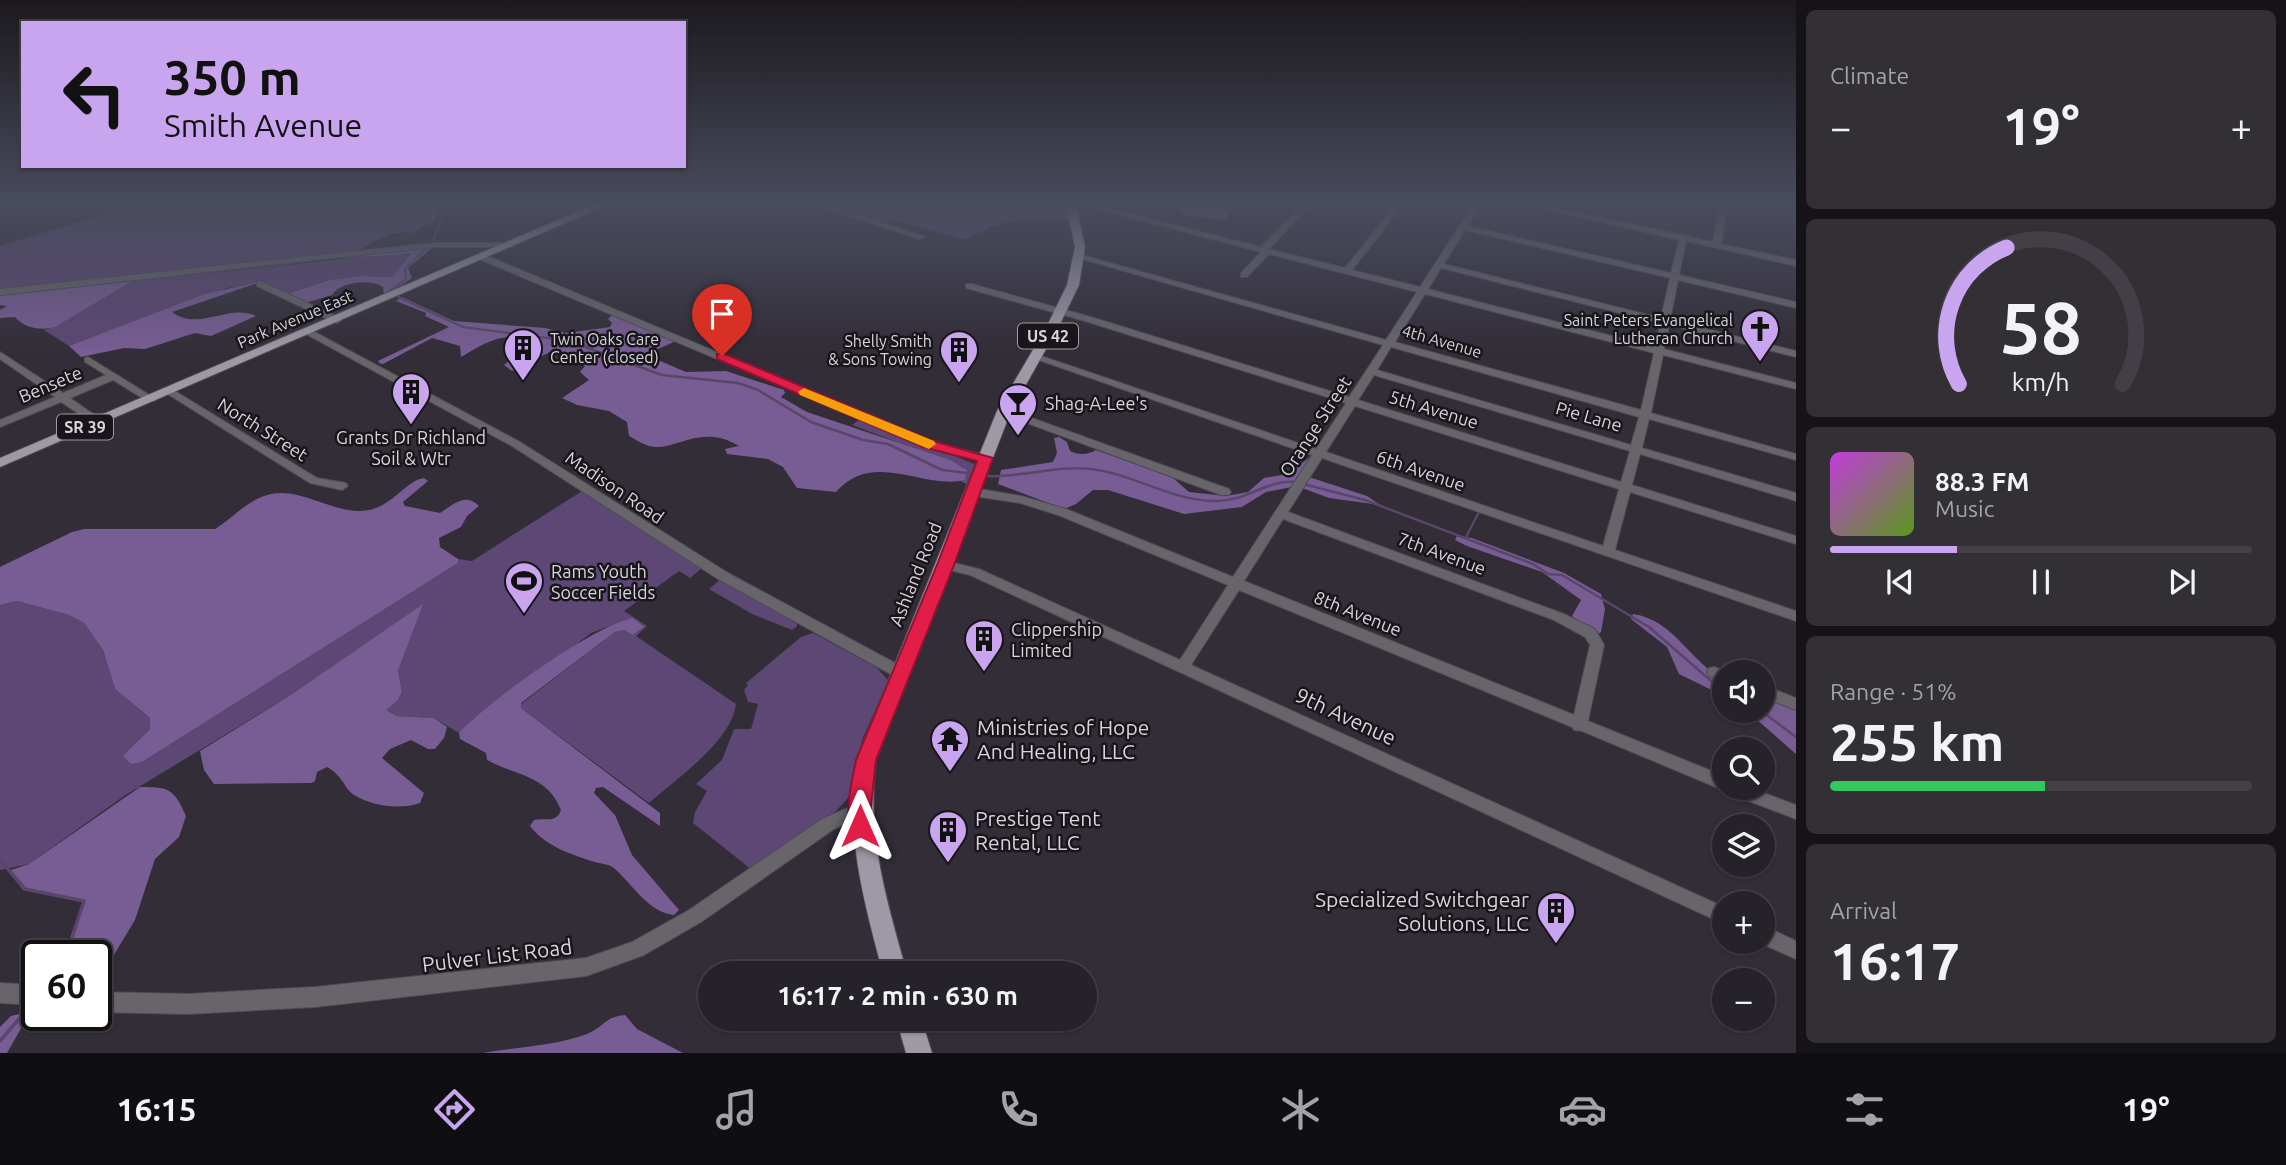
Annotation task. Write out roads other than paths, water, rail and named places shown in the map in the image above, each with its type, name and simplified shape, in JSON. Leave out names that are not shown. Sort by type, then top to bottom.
[{"type":"main road","name":"Park Avenue East","points":[[0,463],[488,254]]},
{"type":"main road","name":"Ashland Road","points":[[892,961],[865,859],[859,810],[866,760],[946,565],[1004,411],[1061,312],[1073,285],[1079,257]]},
{"type":"main road","points":[[912,1031],[919,1053]]},
{"type":"street","points":[[0,292],[352,254]]},
{"type":"street","points":[[1244,275],[1262,254]]},
{"type":"street","points":[[1278,254],[1796,386]]},
{"type":"street","points":[[1347,271],[1360,254]]},
{"type":"street","name":"Orange Street","points":[[1183,667],[1445,254]]},
{"type":"street","points":[[1580,254],[1796,305]]},
{"type":"street","points":[[1608,552],[1645,415],[1680,254]]},
{"type":"street","points":[[1759,254],[1796,262]]},
{"type":"street","name":"8th Avenue","points":[[482,257],[928,444],[1021,500],[1062,512],[1712,778]]},
{"type":"street","name":"4th Avenue","points":[[1079,257],[1796,457]]},
{"type":"street","points":[[1439,264],[1796,354]]},
{"type":"street","points":[[260,284],[337,320]]},
{"type":"street","name":"5th Avenue","points":[[969,286],[1352,401],[1796,540]]},
{"type":"street","name":"Madison Road","points":[[309,332],[516,444],[713,570],[901,673]]},
{"type":"street","points":[[0,355],[98,422]]},
{"type":"street","name":"6th Avenue","points":[[1035,357],[1796,616]]},
{"type":"street","points":[[88,360],[151,399]]},
{"type":"street","name":"Pie Lane","points":[[1371,371],[1796,497]]},
{"type":"street","name":"Bensete","points":[[0,424],[113,376]]},
{"type":"street","name":"North Street","points":[[170,391],[314,481],[342,486]]},
{"type":"street","points":[[1004,411],[1225,492]]},
{"type":"street","name":"7th Avenue","points":[[1279,513],[1559,617],[1590,633],[1597,650],[1579,726]]},
{"type":"street","name":"9th Avenue","points":[[946,565],[974,572],[1712,910]]},
{"type":"street","points":[[1775,696],[1796,704]]},
{"type":"street","points":[[1765,800],[1796,812]]},
{"type":"street","name":"Pulver List Road","points":[[112,1002],[188,1004],[315,998],[586,967],[637,948],[695,916],[828,824],[859,810]]},
{"type":"street","points":[[1775,940],[1796,950]]},
{"type":"street","points":[[0,993],[21,994]]},
{"type":"waterway","points":[[420,254],[405,269],[406,279],[388,292],[463,327],[555,339],[592,348]]},
{"type":"waterway","points":[[585,347],[662,375],[738,383],[758,390],[811,422],[863,440],[888,444],[942,470],[975,474]]},
{"type":"waterway","points":[[985,476],[1091,469],[1122,476],[1183,497],[1215,501],[1237,498],[1275,484],[1296,482]]},
{"type":"waterway","points":[[1303,484],[1365,500],[1533,564],[1548,574],[1562,575],[1649,627],[1712,682]]},
{"type":"waterway","points":[[1466,537],[1479,512]]},
{"type":"waterway","points":[[1775,721],[1796,737]]},
{"type":"waterway","points":[[0,860],[25,889],[84,901],[71,940]]},
{"type":"waterway","points":[[0,1041],[21,1017]]},
{"type":"place","name":"Saint Peters Evangelical Lutheran Church","points":[[1760,363]]},
{"type":"place","name":"Twin Oaks Care Center (closed)","points":[[523,382]]},
{"type":"place","name":"Shelly Smith & Sons Towing","points":[[959,384]]},
{"type":"place","name":"Grants Dr Richland Soil & Wtr","points":[[411,426]]},
{"type":"place","name":"Shag-A-Lee's","points":[[1018,437]]},
{"type":"place","name":"Rams Youth Soccer Fields","points":[[524,615]]},
{"type":"place","name":"Clippership Limited","points":[[984,673]]},
{"type":"place","name":"Ministries of Hope And Healing, LLC","points":[[950,773]]},
{"type":"place","name":"Prestige Tent Rental, LLC","points":[[948,864]]},
{"type":"place","name":"Specialized Switchgear Solutions, LLC","points":[[1556,945]]}]
